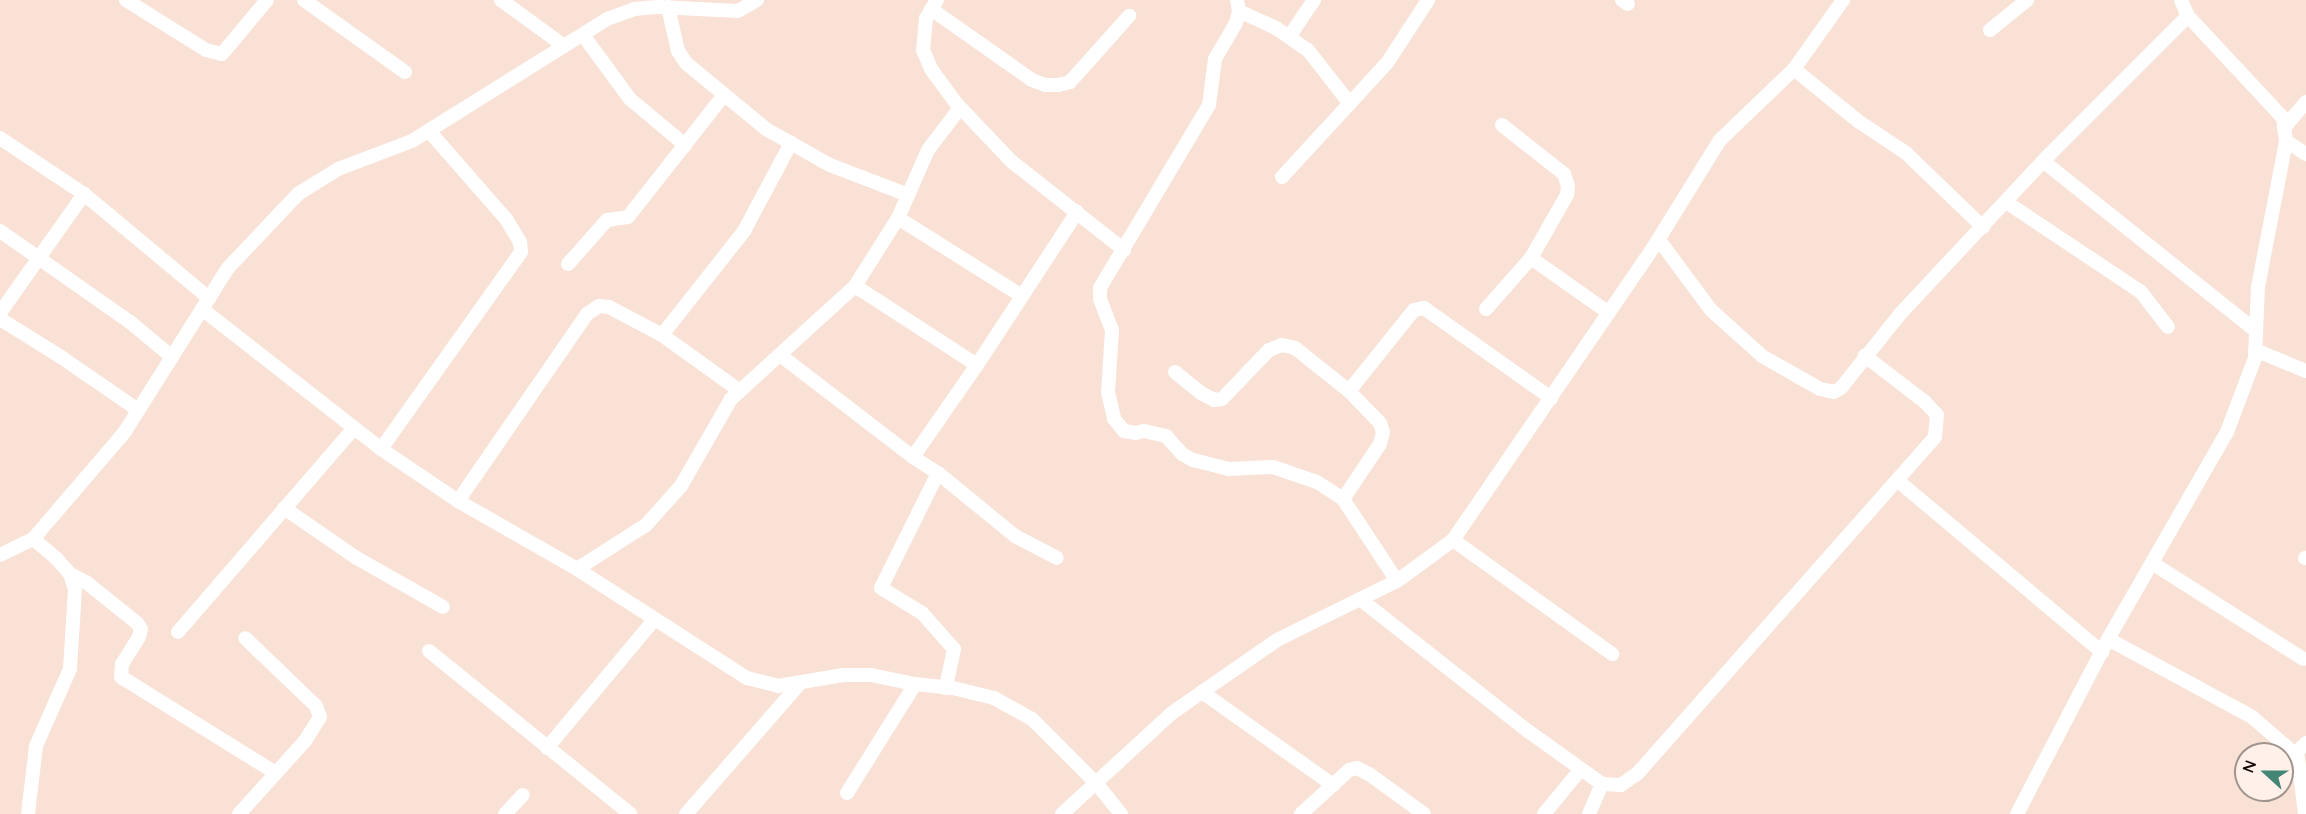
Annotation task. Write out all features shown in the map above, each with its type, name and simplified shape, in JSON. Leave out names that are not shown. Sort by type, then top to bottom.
[{"type":"street","points":[[126,0],[206,50],[222,54],[267,0]]},
{"type":"street","points":[[304,0],[405,72]]},
{"type":"street","points":[[501,0],[564,46]]},
{"type":"street","points":[[0,555],[33,539],[124,433],[228,268],[298,194],[339,169],[412,141],[632,5],[738,10],[757,0]]},
{"type":"street","points":[[1289,37],[1314,0]]},
{"type":"street","points":[[1282,177],[1387,63],[1428,0]]},
{"type":"street","points":[[1062,814],[1172,713],[1276,640],[1397,581],[1453,540],[1659,240],[1720,140],[1794,69],[1843,0]]},
{"type":"street","points":[[1990,30],[2027,0]]},
{"type":"street","points":[[2034,814],[2020,810],[2108,639],[2227,432],[2255,358],[2258,286],[2285,135],[2283,118],[2188,16],[2181,0]]},
{"type":"street","points":[[1124,250],[1011,161],[960,108],[931,69],[923,50],[926,18],[934,5],[1032,80],[1045,85],[1058,86],[1070,82],[1129,16]]},
{"type":"street","points":[[1350,104],[1308,50],[1238,6],[1215,59],[1209,105],[1101,288],[1100,299],[1112,330],[1108,392],[1114,419],[1124,431],[1135,433],[1144,431],[1166,436],[1182,454],[1193,460],[1228,469],[1273,467],[1292,471],[1317,482],[1343,499],[1397,581]]},
{"type":"street","points":[[668,8],[678,51],[686,63],[766,129],[830,165],[908,195]]},
{"type":"street","points":[[1659,240],[1711,310],[1762,356],[1820,389],[1834,392],[1841,388],[1900,314],[2043,161],[2188,16]]},
{"type":"street","points":[[583,34],[630,99],[686,145]]},
{"type":"street","points":[[1794,69],[1858,121],[1906,153],[1983,227]]},
{"type":"street","points":[[568,264],[607,220],[628,217],[724,95]]},
{"type":"street","points":[[2285,135],[2306,102]]},
{"type":"street","points":[[577,569],[646,525],[681,486],[731,399],[855,286],[898,218],[928,150],[960,108]]},
{"type":"street","points":[[1486,309],[1531,258],[1568,195],[1564,174],[1502,125]]},
{"type":"street","points":[[381,449],[521,252],[520,242],[506,219],[429,131]]},
{"type":"street","points":[[2285,135],[2306,154]]},
{"type":"street","points":[[0,138],[84,194],[206,303],[381,449],[458,501],[577,569],[747,678],[778,686],[843,675],[870,675],[994,698],[1032,719],[1096,783],[1121,814]]},
{"type":"street","points":[[662,334],[744,231],[791,143]]},
{"type":"street","points":[[2043,161],[2256,331]]},
{"type":"street","points":[[0,313],[84,194]]},
{"type":"street","points":[[2007,202],[2141,292],[2168,327]]},
{"type":"street","points":[[913,457],[977,365],[1077,212]]},
{"type":"street","points":[[898,218],[1022,296]]},
{"type":"street","points":[[0,231],[130,322],[172,357]]},
{"type":"street","points":[[1531,258],[1609,313]]},
{"type":"street","points":[[855,286],[977,365]]},
{"type":"street","points":[[458,501],[587,314],[599,306],[609,307],[662,334],[740,391]]},
{"type":"street","points":[[1348,391],[1414,310],[1424,308],[1551,398]]},
{"type":"street","points":[[0,319],[61,357],[138,410]]},
{"type":"street","points":[[1175,372],[1201,393],[1214,400],[1222,399],[1269,350],[1282,345],[1295,348],[1348,391],[1380,423],[1383,432],[1380,444],[1343,499]]},
{"type":"street","points":[[2255,350],[2306,371]]},
{"type":"street","points":[[780,355],[913,457],[938,473],[1015,536],[1057,558]]},
{"type":"street","points":[[1360,599],[1528,731],[1602,784],[1621,785],[1637,774],[1935,437],[1937,415],[1925,402],[1865,356]]},
{"type":"street","points":[[178,632],[354,428]]},
{"type":"street","points":[[938,473],[881,588],[922,613],[954,649],[946,688]]},
{"type":"street","points":[[1897,480],[2102,652]]},
{"type":"street","points":[[284,508],[355,557],[443,608]]},
{"type":"street","points":[[33,539],[56,558],[70,574],[86,582],[137,623],[141,629],[140,637],[122,664],[121,677],[276,773]]},
{"type":"street","points":[[1453,540],[1612,654]]},
{"type":"street","points":[[2152,563],[2303,659]]},
{"type":"street","points":[[28,814],[36,746],[70,669],[75,589],[70,574]]},
{"type":"street","points":[[547,748],[654,620]]},
{"type":"street","points":[[239,814],[305,741],[320,717],[316,706],[245,638]]},
{"type":"street","points":[[2108,639],[2252,717],[2280,742]]},
{"type":"street","points":[[429,651],[630,814]]},
{"type":"street","points":[[686,814],[801,682]]},
{"type":"street","points":[[847,793],[915,684]]},
{"type":"street","points":[[1202,692],[1333,785]]},
{"type":"street","points":[[2305,814],[2304,782],[2298,759],[2294,755],[2306,742]]},
{"type":"street","points":[[1301,814],[1349,770],[1357,768],[1369,774],[1424,814]]},
{"type":"street","points":[[1544,814],[1581,769]]},
{"type":"street","points":[[1589,814],[1602,784]]},
{"type":"street","points":[[505,814],[523,795]]}]
